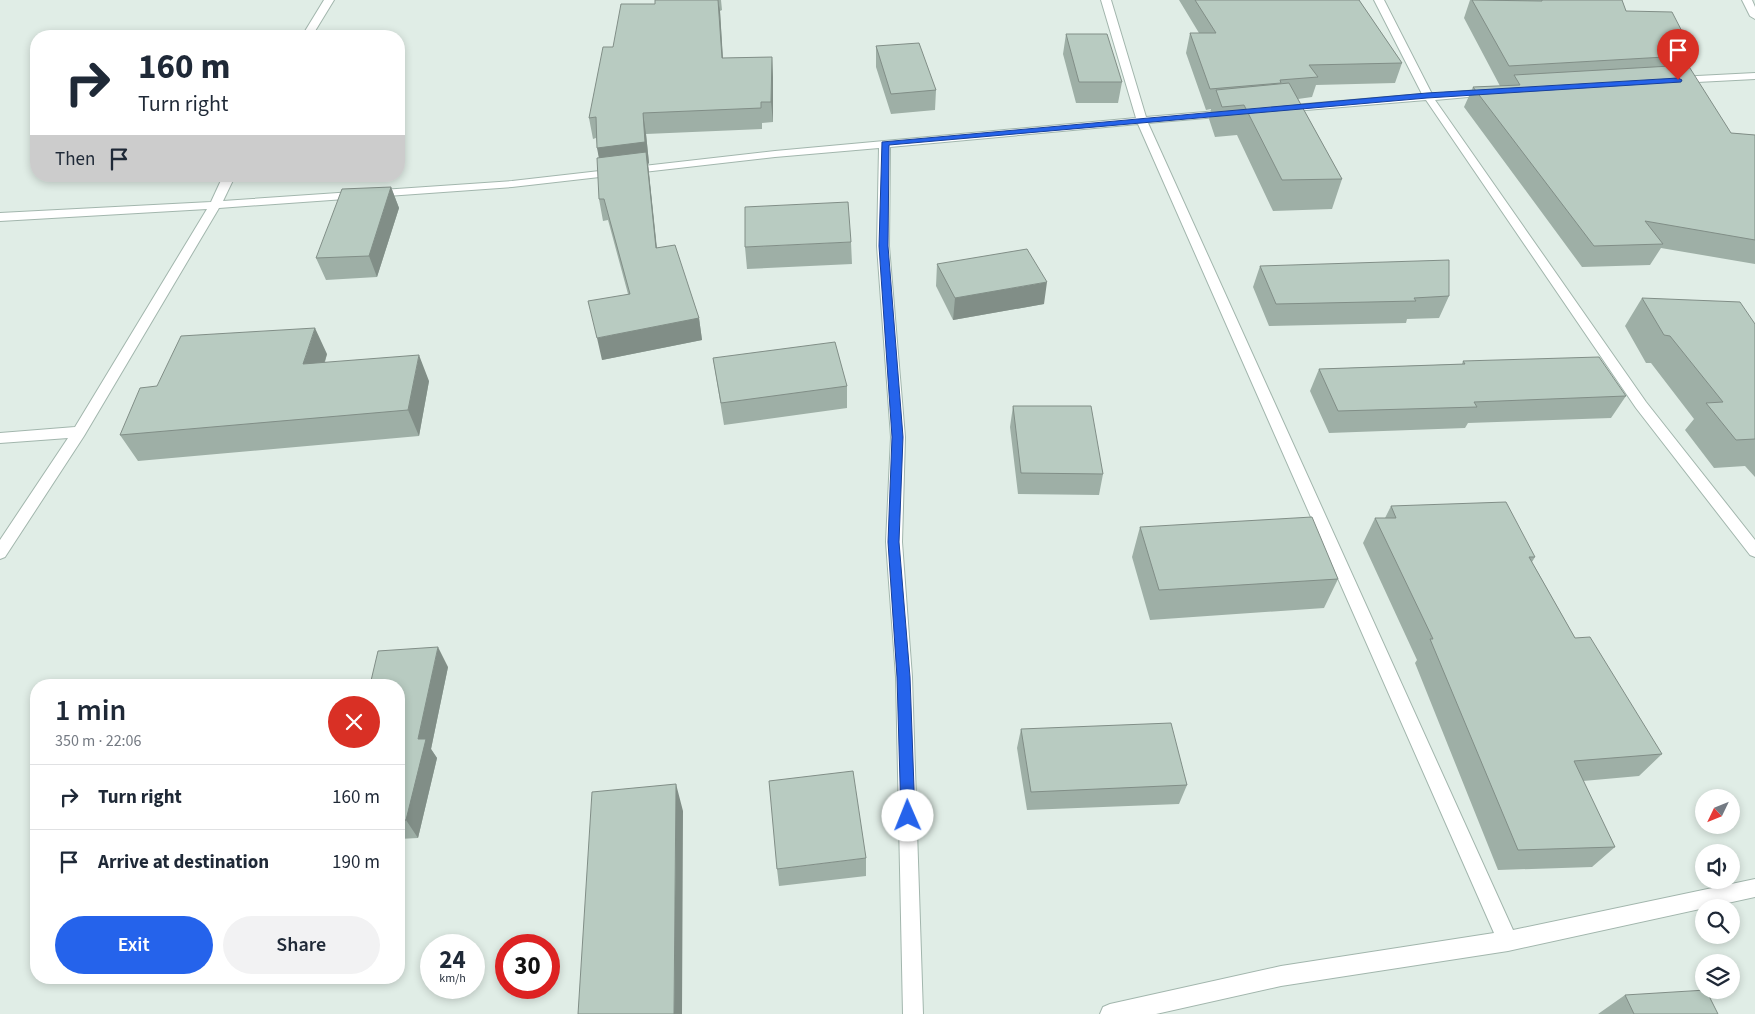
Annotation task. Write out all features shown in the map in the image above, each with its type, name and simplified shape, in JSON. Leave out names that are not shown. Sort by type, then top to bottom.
[{"type":"street","points":[[311,30],[329,0]]},
{"type":"street","points":[[1106,0],[1142,121],[1508,941]]},
{"type":"street","points":[[1379,0],[1427,95],[1641,405],[1755,551]]},
{"type":"street","points":[[1746,0],[1755,16]]},
{"type":"street","points":[[1666,81],[1755,76]]},
{"type":"street","points":[[1270,110],[1427,95],[1497,91]]},
{"type":"street","points":[[0,217],[215,205],[512,184],[884,143],[1240,112]]},
{"type":"street","points":[[884,143],[883,246],[898,437],[894,542],[904,677],[913,1014]]},
{"type":"street","points":[[0,553],[79,432],[227,182]]},
{"type":"street","points":[[0,438],[79,432]]},
{"type":"street","points":[[1110,1014],[1281,976],[1508,941],[1755,888]]},
{"type":"building","points":[[655,0],[718,0],[722,58],[772,57],[771,102],[761,102],[761,108],[643,113],[645,142],[597,148],[596,117],[589,118],[603,47],[613,47],[621,4],[655,4]]},
{"type":"building","points":[[1195,0],[1359,0],[1402,63],[1309,65],[1318,77],[1280,80],[1281,83],[1210,89],[1190,33],[1216,33]]},
{"type":"building","points":[[1472,0],[1622,0],[1626,11],[1672,12],[1690,47],[1676,46],[1682,56],[1509,66]]},
{"type":"building","points":[[1066,34],[1107,34],[1122,82],[1079,82]]},
{"type":"building","points":[[919,43],[936,90],[891,94],[876,46]]},
{"type":"building","points":[[1688,65],[1731,133],[1755,135],[1755,240],[1645,221],[1663,244],[1594,246],[1473,87],[1520,85],[1514,75]]},
{"type":"building","points":[[1289,83],[1342,179],[1282,180],[1244,105],[1222,107],[1216,90]]},
{"type":"building","points":[[646,152],[656,248],[675,245],[699,318],[597,338],[588,301],[630,294],[604,199],[599,199],[597,158]]},
{"type":"building","points":[[391,187],[369,256],[316,258],[342,189]]},
{"type":"building","points":[[848,202],[851,242],[745,247],[745,207]]},
{"type":"building","points":[[1027,249],[1047,282],[955,298],[937,264]]},
{"type":"building","points":[[1449,260],[1449,296],[1414,298],[1416,301],[1276,304],[1260,266]]},
{"type":"building","points":[[1642,298],[1740,302],[1755,324],[1755,439],[1736,440],[1706,403],[1723,402],[1670,336],[1664,335]]},
{"type":"building","points":[[315,328],[303,364],[419,355],[408,410],[120,435],[140,388],[157,386],[181,336]]},
{"type":"building","points":[[835,342],[847,386],[721,403],[713,358]]},
{"type":"building","points":[[1599,357],[1626,396],[1474,402],[1477,407],[1338,411],[1319,369],[1465,364],[1463,361]]},
{"type":"building","points":[[1013,406],[1091,406],[1103,474],[1021,473]]},
{"type":"building","points":[[1506,502],[1535,557],[1529,557],[1575,638],[1590,637],[1662,754],[1574,761],[1615,847],[1518,850],[1430,639],[1433,639],[1375,518],[1396,518],[1391,506]]},
{"type":"building","points":[[1312,517],[1338,579],[1159,590],[1140,527]]},
{"type":"building","points":[[438,647],[418,739],[426,739],[406,820],[405,679],[371,679],[378,651]]},
{"type":"building","points":[[1171,723],[1187,785],[1031,792],[1021,729]]},
{"type":"building","points":[[853,771],[866,858],[777,869],[769,781]]},
{"type":"building","points":[[676,784],[674,1014],[578,1014],[592,792]]},
{"type":"building","points":[[1695,991],[1695,999],[1710,999],[1718,1014],[1634,1014],[1625,995]]},
{"type":"route","points":[[908,816],[904,677],[894,542],[898,437],[883,246],[884,143],[1427,95],[1678,80]]}]
